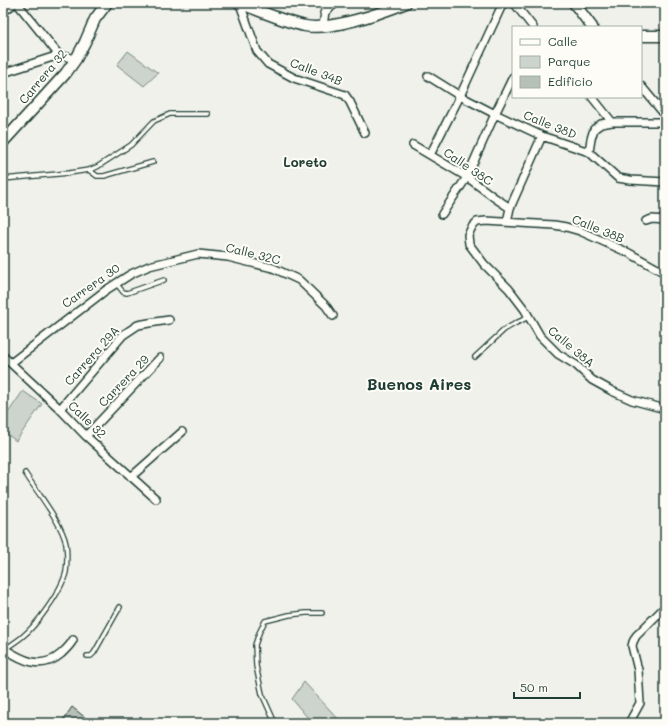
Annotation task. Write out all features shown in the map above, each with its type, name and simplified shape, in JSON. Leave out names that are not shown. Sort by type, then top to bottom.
[{"type":"street","points":[[3,12],[16,3],[59,55]]},
{"type":"street","name":"Carrera 32","points":[[3,142],[66,73],[76,59],[95,19],[106,3]]},
{"type":"street","points":[[239,3],[272,17],[306,27],[322,27],[347,23],[395,8],[406,3]]},
{"type":"street","name":"Calle 34B","points":[[239,3],[257,51],[263,59],[268,64],[294,78],[344,95],[350,102],[365,133]]},
{"type":"street","points":[[322,27],[326,3]]},
{"type":"street","points":[[324,13],[336,3]]},
{"type":"street","points":[[430,155],[460,96],[503,3]]},
{"type":"street","points":[[514,3],[532,26]]},
{"type":"street","points":[[574,3],[591,26]]},
{"type":"street","points":[[642,36],[665,36]]},
{"type":"street","points":[[3,73],[59,55],[76,59]]},
{"type":"street","name":"Calle 38D","points":[[428,76],[460,96],[495,114],[542,136],[589,152],[618,178],[665,182]]},
{"type":"street","points":[[442,214],[467,177],[512,79]]},
{"type":"street","points":[[642,87],[665,115]]},
{"type":"street","points":[[593,98],[612,122]]},
{"type":"street","points":[[589,152],[594,129],[601,124],[612,122],[665,122]]},
{"type":"street","points":[[507,222],[510,208],[542,136]]},
{"type":"street","name":"Calle 38C","points":[[413,145],[467,177],[510,208]]},
{"type":"street","points":[[646,221],[652,219],[665,220]]},
{"type":"street","name":"Calle 38B","points":[[472,227],[477,222],[486,220],[566,227],[580,231],[629,253],[665,273]]},
{"type":"street","name":"Calle 38A","points":[[472,227],[468,235],[469,244],[484,264],[509,289],[526,310],[540,336],[558,354],[576,365],[592,380],[615,393],[632,400],[665,409]]},
{"type":"street","name":"Carrera 30","points":[[11,363],[106,290],[131,274],[149,266],[198,254]]},
{"type":"street","name":"Calle 32C","points":[[198,254],[228,257],[273,268],[299,280],[326,306],[333,316]]},
{"type":"street","name":"Carrera 29A","points":[[60,409],[123,335],[138,325],[149,322],[169,320]]},
{"type":"street","name":"Calle 32","points":[[3,356],[60,409],[86,436],[156,499]]},
{"type":"street","name":"Carrera 29","points":[[86,436],[160,358]]},
{"type":"street","points":[[131,477],[182,432]]},
{"type":"street","points":[[629,723],[640,703],[638,670],[632,646],[633,642],[636,636],[665,607]]},
{"type":"street","points":[[4,649],[18,658],[28,662],[49,662],[70,647],[73,640]]},
{"type":"lane","points":[[3,179],[89,170],[97,167],[131,145],[154,121],[170,114],[208,114]]},
{"type":"lane","points":[[89,170],[97,176],[104,176],[153,162]]},
{"type":"lane","points":[[116,283],[123,292],[127,293],[164,280]]},
{"type":"lane","points":[[475,357],[504,330],[529,317]]},
{"type":"lane","points":[[4,649],[23,637],[38,622],[61,585],[66,571],[66,544],[62,534],[54,518],[25,473]]},
{"type":"lane","points":[[87,656],[91,656],[94,653],[120,607]]},
{"type":"lane","points":[[275,723],[262,694],[256,666],[255,645],[259,632],[265,621],[289,615],[306,613],[322,614]]},
{"type":"green space","points":[[128,51],[158,73],[144,86],[117,65]]},
{"type":"green space","points":[[23,391],[42,404],[16,441],[3,431],[3,420]]},
{"type":"green space","points":[[304,682],[342,723],[312,723],[292,699]]},
{"type":"building","points":[[72,707],[92,723],[61,723]]},
{"type":"district","name":"Loreto","points":[[305,162]]},
{"type":"district","name":"Buenos Aires","points":[[419,384]]}]
